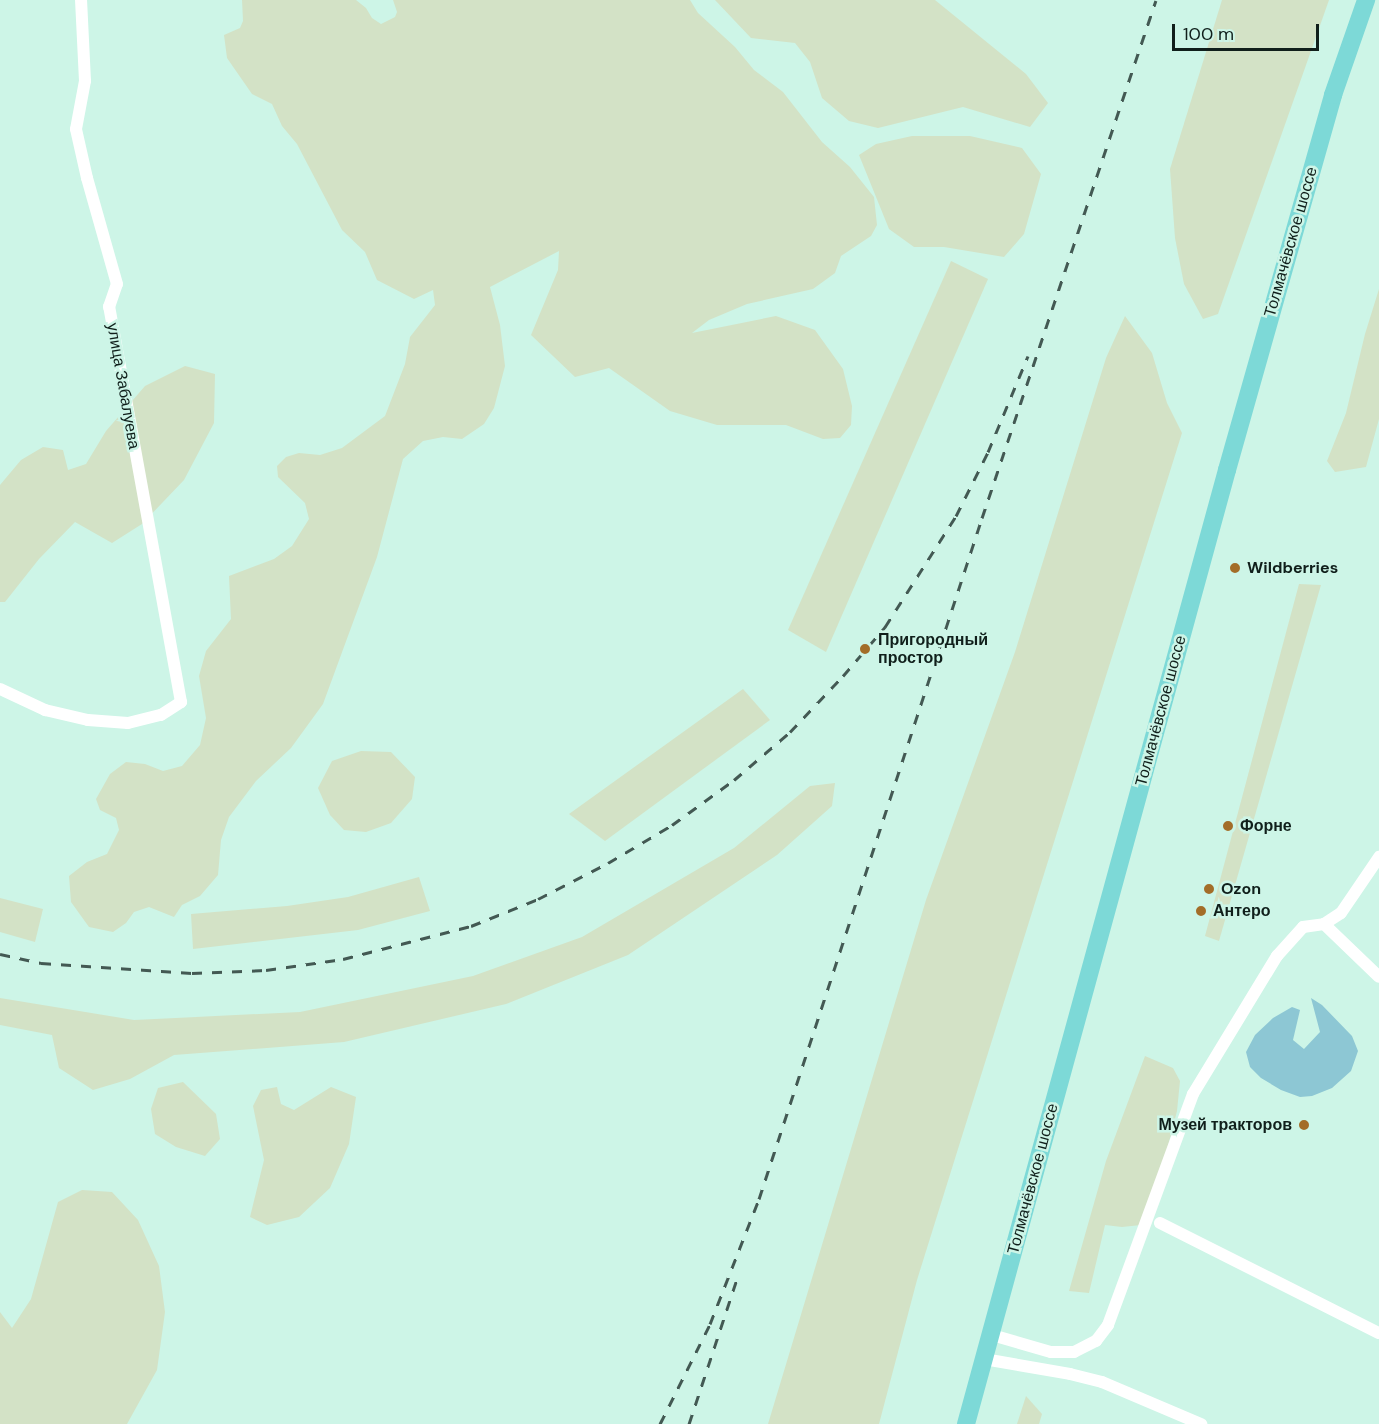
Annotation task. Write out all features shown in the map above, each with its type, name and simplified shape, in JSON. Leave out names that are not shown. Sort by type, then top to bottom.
[{"type":"main road","name":"Толмачёвское шоссе","points":[[966,1424],[1227,470],[1330,106],[1366,0]]},
{"type":"street","name":"улица Забалуева","points":[[0,689],[45,710],[98,721],[128,723],[161,715],[181,702],[109,307],[117,284],[87,178],[76,129],[85,81],[81,0]]},
{"type":"street","points":[[992,1335],[1051,1352],[1074,1352],[1096,1341],[1108,1325],[1193,1094],[1276,956],[1303,927],[1324,924],[1341,913],[1379,857]]},
{"type":"street","points":[[1324,924],[1379,977]]},
{"type":"street","points":[[1160,1223],[1379,1333]]},
{"type":"street","points":[[984,1359],[1070,1374],[1101,1382],[1201,1424]]},
{"type":"green space","points":[[242,0],[356,0],[366,8],[372,18],[381,24],[395,17],[397,12],[393,0],[690,0],[698,13],[735,47],[754,70],[783,92],[822,142],[850,167],[874,197],[877,225],[871,236],[841,256],[835,273],[813,289],[747,304],[709,320],[692,333],[776,316],[815,330],[843,369],[852,406],[851,425],[840,438],[823,439],[786,425],[717,425],[670,411],[609,368],[575,377],[531,335],[558,270],[559,251],[490,287],[500,325],[505,366],[494,408],[484,424],[462,439],[443,437],[423,441],[403,459],[377,557],[323,704],[291,748],[256,781],[229,817],[221,840],[218,875],[200,896],[182,905],[174,917],[149,907],[134,912],[126,923],[113,932],[89,927],[71,902],[69,876],[87,862],[107,854],[119,830],[116,818],[100,810],[96,799],[110,774],[126,762],[145,764],[163,771],[182,766],[200,745],[206,718],[199,676],[206,651],[231,619],[229,576],[274,559],[292,546],[309,519],[305,503],[278,477],[277,466],[286,457],[299,453],[320,455],[342,448],[385,416],[405,364],[410,337],[435,305],[433,290],[414,299],[377,280],[365,252],[342,230],[297,144],[282,126],[272,104],[252,94],[227,58],[224,35],[240,28],[243,21]]},
{"type":"green space","points":[[715,0],[935,0],[1026,74],[1048,103],[1030,127],[963,107],[878,128],[849,121],[822,98],[810,62],[795,43],[751,38]]},
{"type":"green space","points":[[1222,0],[1329,0],[1218,314],[1203,319],[1184,284],[1175,238],[1170,169]]},
{"type":"green space","points":[[912,136],[970,136],[1022,148],[1041,174],[1024,234],[1004,257],[944,247],[914,247],[889,229],[859,155],[876,144]]},
{"type":"green space","points":[[951,261],[988,279],[826,652],[788,630]]},
{"type":"green space","points":[[1379,289],[1379,419],[1366,467],[1335,472],[1327,461],[1346,413],[1365,334]]},
{"type":"green space","points":[[1125,316],[1152,353],[1167,403],[1182,433],[917,1280],[879,1424],[768,1424],[926,900],[1015,652],[1106,358]]},
{"type":"green space","points":[[185,366],[215,374],[214,423],[184,480],[142,524],[112,543],[75,522],[39,559],[5,602],[0,602],[0,485],[21,460],[43,447],[63,450],[68,470],[86,464],[106,431],[145,386]]},
{"type":"green space","points":[[1299,584],[1321,585],[1219,941],[1205,936]]},
{"type":"green space","points":[[743,689],[770,720],[605,841],[569,814]]},
{"type":"green space","points":[[361,751],[391,752],[415,777],[412,799],[391,823],[366,832],[344,830],[330,815],[318,788],[332,761]]},
{"type":"green space","points":[[835,783],[832,806],[777,855],[628,955],[506,1004],[344,1042],[174,1055],[130,1079],[93,1090],[59,1068],[52,1035],[0,1025],[0,998],[134,1020],[300,1012],[473,976],[582,937],[734,848],[810,786]]},
{"type":"green space","points":[[419,877],[430,911],[358,930],[193,949],[191,914],[287,906],[348,897]]},
{"type":"green space","points":[[0,898],[43,909],[35,942],[0,932]]},
{"type":"green space","points":[[1145,1056],[1173,1068],[1180,1081],[1177,1111],[1168,1146],[1141,1225],[1122,1227],[1105,1225],[1089,1293],[1069,1291],[1106,1161]]},
{"type":"green space","points":[[183,1082],[216,1114],[220,1139],[205,1156],[176,1147],[155,1134],[151,1109],[158,1088]]},
{"type":"green space","points":[[277,1087],[281,1104],[294,1110],[331,1087],[356,1097],[349,1144],[330,1188],[299,1217],[267,1225],[250,1217],[264,1160],[253,1106],[261,1090]]},
{"type":"green space","points":[[82,1190],[112,1192],[138,1220],[159,1266],[165,1312],[157,1370],[127,1424],[0,1424],[0,1312],[12,1328],[31,1299],[58,1202]]},
{"type":"green space","points":[[1026,1396],[1042,1414],[1039,1424],[1017,1424]]},
{"type":"water","points":[[1311,998],[1322,1005],[1352,1036],[1358,1051],[1351,1071],[1332,1088],[1312,1096],[1300,1097],[1281,1090],[1261,1078],[1250,1067],[1246,1052],[1255,1035],[1273,1018],[1292,1007],[1300,1010],[1293,1040],[1304,1049],[1320,1032]]},
{"type":"railway","points":[[660,1424],[710,1324],[759,1199],[982,518],[1156,0]]},
{"type":"railway","points":[[0,954],[41,963],[192,973],[266,970],[343,959],[471,926],[538,899],[608,863],[672,825],[734,780],[790,732],[885,627],[956,516],[988,452],[1028,356]]},
{"type":"railway","points":[[689,1424],[738,1276]]},
{"type":"place","name":"Wildberries","points":[[1235,568]]},
{"type":"place","name":"Пригородный простор","points":[[865,649]]},
{"type":"place","name":"Форне","points":[[1228,826]]},
{"type":"place","name":"Ozon","points":[[1209,889]]},
{"type":"place","name":"Антеро","points":[[1201,911]]},
{"type":"place","name":"Музей тракторов","points":[[1304,1125]]}]
